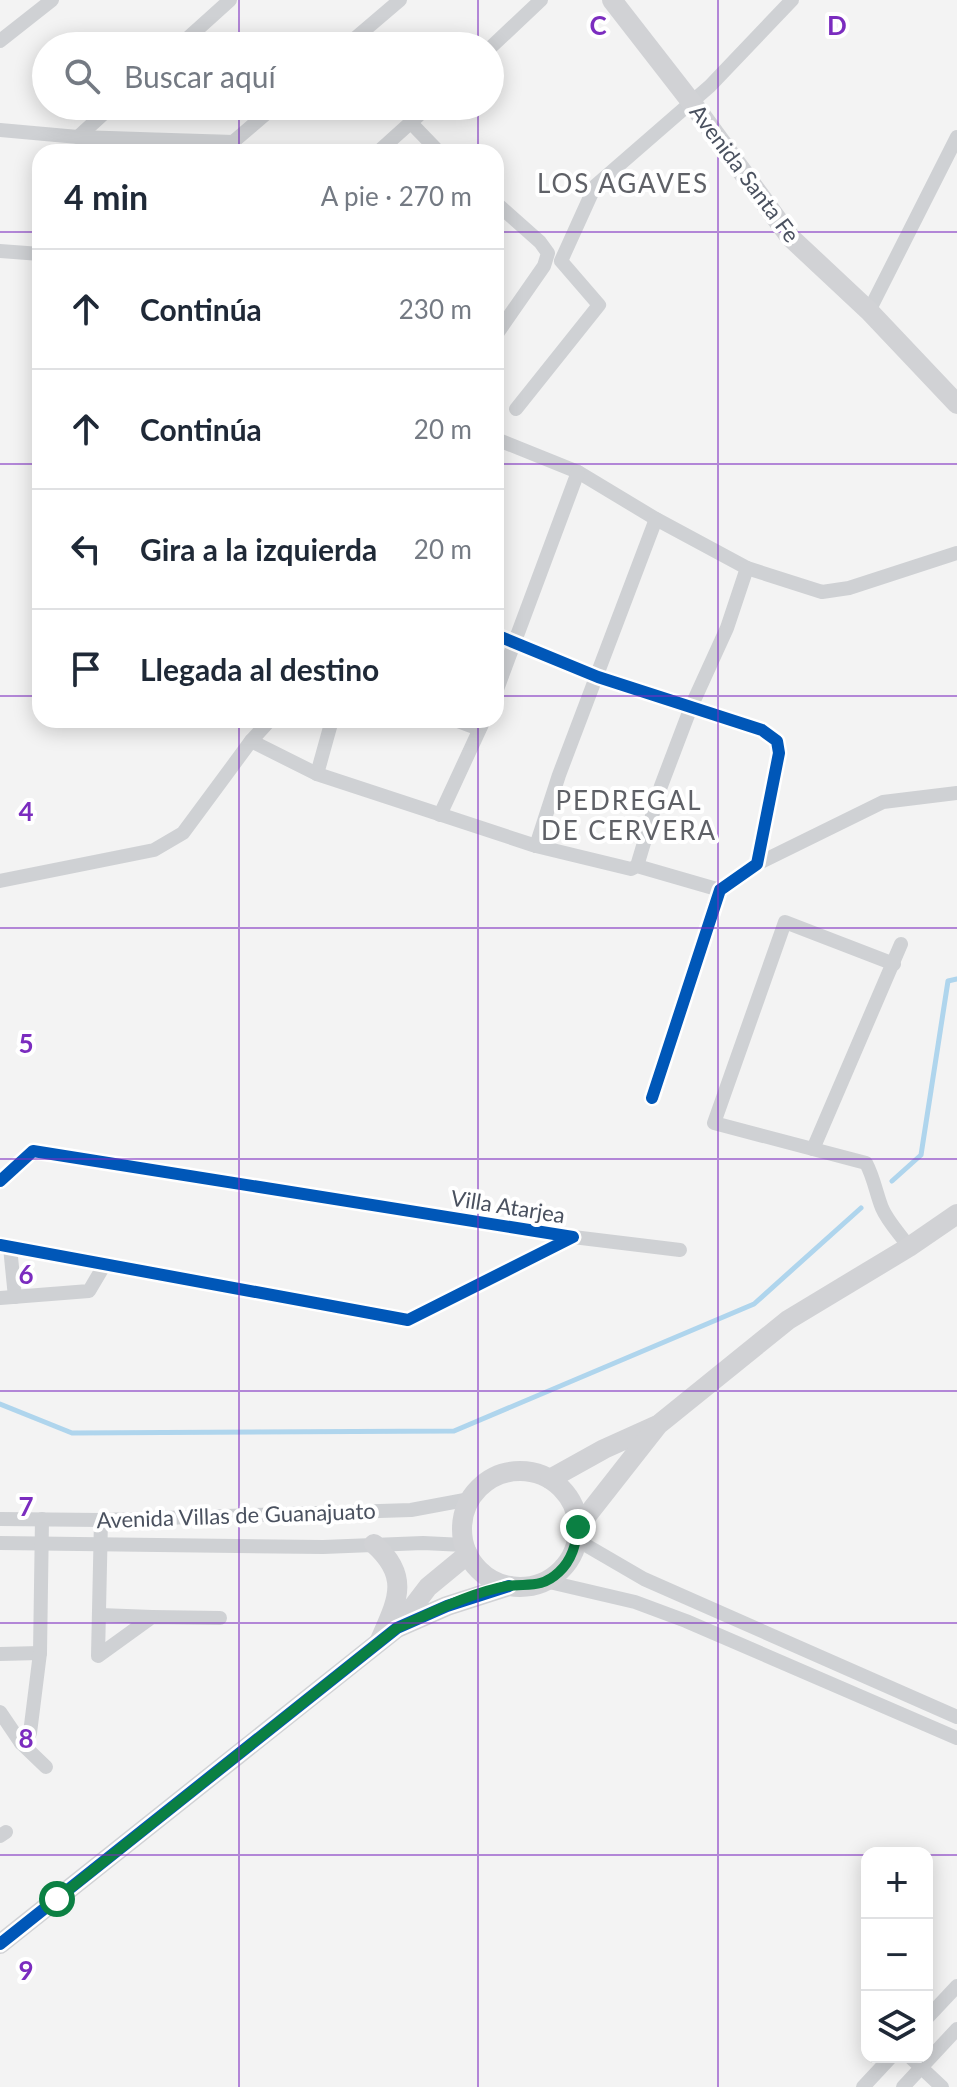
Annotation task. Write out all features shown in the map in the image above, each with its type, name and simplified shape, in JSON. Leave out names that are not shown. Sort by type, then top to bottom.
[{"type":"street","points":[[1,39],[52,0]]},
{"type":"street","points":[[195,32],[230,0]]},
{"type":"street","points":[[362,32],[400,0]]},
{"type":"street","points":[[504,35],[541,0]]},
{"type":"street","name":"Avenida Santa Fe","points":[[612,0],[790,237],[869,311],[957,404]]},
{"type":"street","points":[[516,409],[599,305],[561,261],[595,186],[692,103],[792,0]]},
{"type":"street","points":[[78,137],[97,120]]},
{"type":"street","points":[[0,130],[78,137],[233,142],[259,120]]},
{"type":"street","points":[[387,144],[414,120]]},
{"type":"street","points":[[411,123],[423,144]]},
{"type":"street","points":[[869,311],[957,137]]},
{"type":"street","points":[[504,210],[548,253],[544,266],[504,324]]},
{"type":"street","points":[[0,251],[32,253]]},
{"type":"street","points":[[504,445],[578,472],[747,568],[822,592],[849,588],[957,553]]},
{"type":"street","points":[[504,671],[578,472]]},
{"type":"street","points":[[536,846],[559,775],[656,519]]},
{"type":"street","points":[[637,866],[661,786],[691,707],[727,628],[747,568]]},
{"type":"street","points":[[504,638],[598,677],[762,730],[777,741],[779,753],[757,864]]},
{"type":"street","points":[[0,881],[154,850],[183,833],[263,728]]},
{"type":"street","points":[[317,774],[330,728]]},
{"type":"street","points":[[440,815],[479,728]]},
{"type":"street","points":[[251,741],[317,774],[536,846],[631,869],[637,866],[720,890]]},
{"type":"street","points":[[652,1098],[720,890],[757,864],[883,802],[957,793]]},
{"type":"street","points":[[894,964],[785,922],[714,1123],[866,1163],[875,1179],[887,1218],[909,1247]]},
{"type":"street","points":[[813,1149],[901,944]]},
{"type":"street","name":"Villa Atarjea","points":[[0,1181],[33,1151],[573,1237]]},
{"type":"street","points":[[957,1214],[909,1247],[788,1320],[658,1425],[578,1534],[571,1557],[560,1571],[545,1581],[527,1587],[509,1586],[492,1580],[478,1569],[466,1550],[462,1529],[470,1499],[482,1486],[506,1474],[532,1473],[550,1479],[563,1491],[572,1506],[578,1534],[644,1579],[957,1717]]},
{"type":"street","points":[[573,1237],[680,1250]]},
{"type":"street","name":"Villa Atarjea","points":[[5,1246],[408,1320],[573,1237]]},
{"type":"street","points":[[5,1246],[8,1298],[89,1291],[105,1264]]},
{"type":"street","points":[[550,1479],[604,1449],[658,1425]]},
{"type":"street","name":"Avenida Villas de Guanajuato","points":[[0,1519],[101,1520],[411,1510],[470,1499]]},
{"type":"street","points":[[21,1743],[30,1733],[40,1653],[42,1519]]},
{"type":"street","points":[[101,1520],[98,1656],[152,1617]]},
{"type":"street","name":"Avenida Villas de Guanajuato","points":[[0,1543],[323,1547],[374,1544],[466,1550]]},
{"type":"street","points":[[374,1544],[390,1558],[398,1581],[393,1609],[379,1641]]},
{"type":"street","points":[[397,1628],[428,1587],[466,1550]]},
{"type":"street","points":[[545,1581],[635,1602],[686,1621],[957,1738]]},
{"type":"street","points":[[0,1944],[397,1628],[447,1606],[509,1586]]},
{"type":"street","points":[[100,1615],[220,1618]]},
{"type":"street","points":[[0,1654],[40,1653]]},
{"type":"street","points":[[0,1712],[21,1743],[46,1767]]},
{"type":"street","points":[[933,2012],[957,1986]]},
{"type":"street","points":[[933,2048],[957,2029]]},
{"type":"street","points":[[863,2087],[885,2063]]},
{"type":"street","points":[[903,2087],[915,2063]]},
{"type":"street","points":[[916,2063],[942,2087]]},
{"type":"waterway","points":[[892,1181],[921,1155],[948,981],[957,979]]},
{"type":"waterway","points":[[0,1404],[72,1433],[454,1431],[754,1304],[861,1208]]},
{"type":"cycle path","points":[[504,638],[598,677],[762,730],[777,741],[779,753],[757,864],[720,890],[652,1098]]},
{"type":"cycle path","points":[[0,1181],[33,1151],[573,1237],[408,1320],[0,1245]]},
{"type":"cycle path","points":[[0,1944],[397,1628],[447,1606],[509,1586]]},
{"type":"district","name":"LOS AGAVES","points":[[623,183]]},
{"type":"district","name":"PEDREGAL DE CERVERA","points":[[629,815]]},
{"type":"route","points":[[57,1899],[397,1628],[447,1606],[509,1586],[527,1587],[545,1581],[560,1571],[571,1557],[578,1527]]}]
